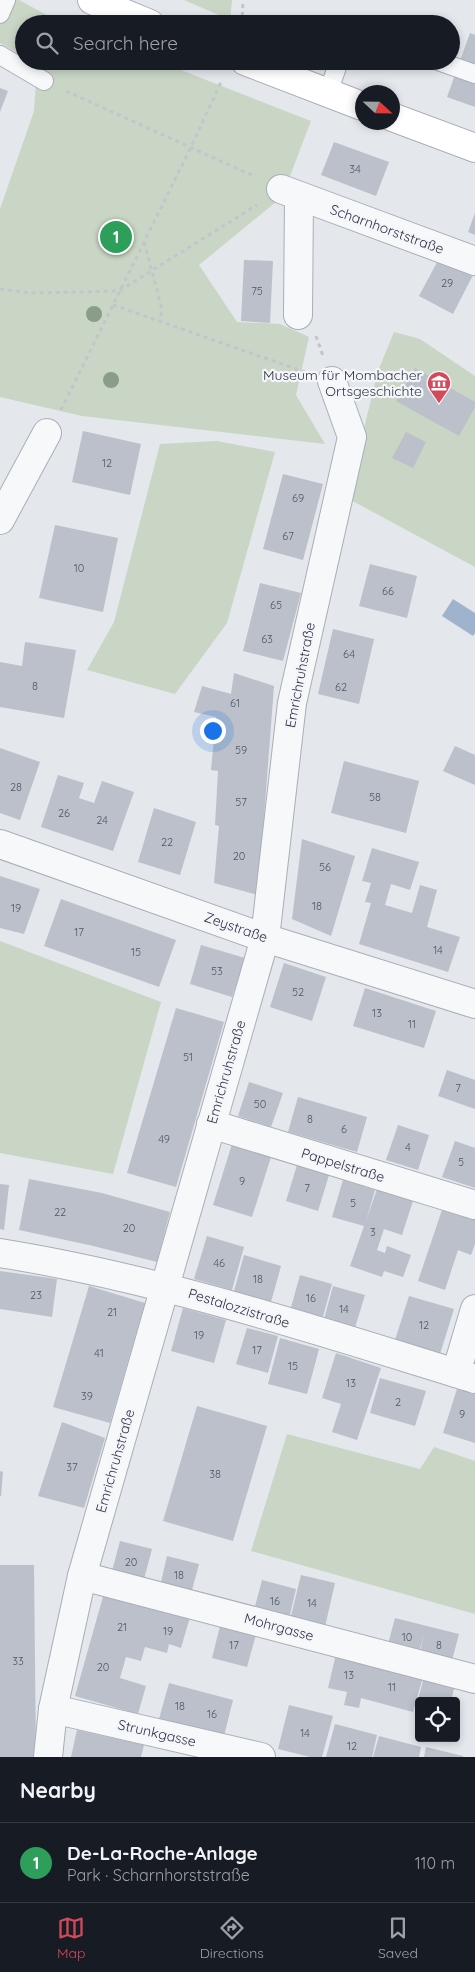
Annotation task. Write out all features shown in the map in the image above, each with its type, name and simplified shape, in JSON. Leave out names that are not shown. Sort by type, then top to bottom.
[{"type":"street","points":[[92,0],[128,15]]},
{"type":"street","points":[[268,70],[355,103]]},
{"type":"street","points":[[400,120],[475,148]]},
{"type":"street","points":[[290,193],[298,315]]},
{"type":"street","name":"Scharnhorststraße","points":[[290,193],[475,261]]},
{"type":"street","name":"Emrichruhstraße","points":[[48,1757],[53,1709],[82,1576],[265,938],[292,702],[352,437],[332,381]]},
{"type":"street","points":[[0,520],[52,424]]},
{"type":"street","name":"Zeystraße","points":[[0,844],[265,938],[475,1004]]},
{"type":"street","name":"Pappelstraße","points":[[211,1124],[475,1205]]},
{"type":"street","name":"Pestalozzistraße","points":[[0,1253],[164,1286],[465,1376]]},
{"type":"street","points":[[465,1376],[475,1309]]},
{"type":"street","name":"Mohrgasse","points":[[82,1576],[475,1679]]},
{"type":"street","name":"Strunkgasse","points":[[53,1709],[260,1757]]},
{"type":"lane","points":[[0,14],[6,0]]},
{"type":"lane","points":[[0,55],[15,64]]},
{"type":"lane","points":[[460,69],[475,74]]},
{"type":"lane","points":[[25,70],[44,81]]},
{"type":"lane","points":[[328,93],[336,70]]},
{"type":"path","points":[[242,15],[243,0]]},
{"type":"path","points":[[52,424],[113,305],[222,80]]},
{"type":"path","points":[[44,81],[290,193]]},
{"type":"path","points":[[0,289],[32,293],[119,291],[290,193]]},
{"type":"path","points":[[144,241],[161,305],[161,322]]},
{"type":"path","points":[[113,305],[284,366]]},
{"type":"green space","points":[[0,0],[19,0],[46,15],[15,15],[15,52],[0,43]]},
{"type":"green space","points":[[184,0],[232,0],[230,15],[218,15]]},
{"type":"green space","points":[[37,70],[181,70],[311,121],[282,197],[199,265],[237,322],[280,324],[309,337],[296,395],[325,444],[82,416],[0,397],[0,209],[34,111]]},
{"type":"green space","points":[[394,332],[420,339],[475,376],[475,567],[347,498],[378,371]]},
{"type":"green space","points":[[217,441],[275,452],[227,623],[175,694],[87,670],[114,622],[160,444]]},
{"type":"green space","points":[[0,941],[161,1002],[113,1174],[0,1153]]},
{"type":"green space","points":[[287,1434],[420,1469],[434,1447],[475,1461],[475,1614],[251,1551]]},
{"type":"water","points":[[453,599],[475,613],[475,633],[473,636],[442,616]]},
{"type":"building","points":[[470,33],[475,35],[475,107],[447,97],[457,70],[460,70],[460,61]]},
{"type":"building","points":[[0,88],[8,91],[0,112]]},
{"type":"building","points":[[334,142],[389,162],[376,196],[321,175]]},
{"type":"building","points":[[475,213],[475,235],[468,232]]},
{"type":"building","points":[[442,253],[475,271],[453,314],[419,296]]},
{"type":"building","points":[[244,260],[273,261],[270,323],[241,321]]},
{"type":"building","name":"Museum für Mombacher Ortsgeschichte","points":[[415,368],[475,402],[475,407],[459,436],[396,401]]},
{"type":"building","points":[[83,431],[141,444],[130,495],[72,482]]},
{"type":"building","points":[[406,432],[426,442],[413,468],[392,458]]},
{"type":"building","points":[[283,474],[323,484],[303,560],[263,549]]},
{"type":"building","points":[[55,525],[118,538],[103,612],[39,598]]},
{"type":"building","points":[[370,564],[417,576],[407,618],[359,606]]},
{"type":"building","points":[[260,583],[301,593],[283,661],[243,651]]},
{"type":"building","points":[[333,629],[374,639],[359,704],[318,694]]},
{"type":"building","points":[[25,642],[76,650],[64,718],[0,707],[0,662],[22,666]]},
{"type":"building","points":[[234,673],[274,686],[258,895],[214,883],[219,826],[215,825],[218,771],[211,770],[216,717],[194,712],[202,686],[231,694]]},
{"type":"building","points":[[455,746],[475,755],[475,785],[443,771]]},
{"type":"building","points":[[0,748],[40,762],[20,820],[0,813]]},
{"type":"building","points":[[344,761],[419,781],[406,833],[331,813]]},
{"type":"building","points":[[58,775],[84,783],[79,798],[94,803],[102,781],[134,792],[113,851],[41,827]]},
{"type":"building","points":[[154,808],[196,822],[180,875],[138,862]]},
{"type":"building","points":[[302,839],[355,856],[331,936],[292,919]]},
{"type":"building","points":[[372,848],[419,862],[410,890],[391,884],[385,905],[412,913],[420,885],[437,890],[427,927],[460,937],[448,972],[359,944],[371,903],[365,902],[371,883],[362,881]]},
{"type":"building","points":[[0,876],[40,889],[24,934],[0,928]]},
{"type":"building","points":[[61,899],[176,940],[159,987],[44,946]]},
{"type":"building","points":[[201,945],[245,958],[232,997],[190,984]]},
{"type":"building","points":[[284,963],[326,977],[312,1021],[270,1007]]},
{"type":"building","points":[[365,988],[436,1011],[424,1048],[353,1026]]},
{"type":"building","points":[[176,1008],[224,1022],[176,1187],[127,1173]]},
{"type":"building","points":[[447,1070],[475,1080],[475,1109],[438,1096]]},
{"type":"building","points":[[249,1082],[283,1093],[271,1127],[238,1116]]},
{"type":"building","points":[[298,1097],[367,1117],[357,1152],[288,1132]]},
{"type":"building","points":[[398,1125],[429,1135],[418,1170],[386,1160]]},
{"type":"building","points":[[455,1141],[475,1148],[475,1188],[442,1177]]},
{"type":"building","points":[[232,1144],[271,1157],[252,1217],[213,1205]]},
{"type":"building","points":[[297,1165],[329,1175],[318,1211],[286,1201]]},
{"type":"building","points":[[29,1179],[102,1193],[170,1212],[157,1262],[19,1230]]},
{"type":"building","points":[[343,1180],[375,1190],[366,1221],[377,1189],[413,1201],[402,1235],[384,1229],[377,1250],[385,1253],[387,1246],[411,1255],[403,1277],[384,1271],[382,1277],[350,1266],[364,1226],[332,1217]]},
{"type":"building","points":[[0,1184],[9,1185],[4,1230],[0,1229]]},
{"type":"building","points":[[443,1207],[475,1218],[475,1244],[471,1255],[458,1250],[445,1290],[418,1281]]},
{"type":"building","points":[[207,1236],[244,1247],[232,1290],[194,1279]]},
{"type":"building","points":[[244,1255],[281,1266],[271,1302],[234,1291]]},
{"type":"building","points":[[0,1271],[57,1279],[52,1317],[0,1309]]},
{"type":"building","points":[[300,1275],[332,1284],[322,1320],[290,1311]]},
{"type":"building","points":[[89,1286],[145,1303],[110,1423],[53,1407]]},
{"type":"building","points":[[333,1286],[365,1295],[354,1331],[323,1323]]},
{"type":"building","points":[[409,1296],[454,1309],[440,1354],[395,1340]]},
{"type":"building","points":[[183,1308],[226,1320],[214,1363],[171,1351]]},
{"type":"building","points":[[247,1328],[278,1336],[268,1373],[236,1364]]},
{"type":"building","points":[[280,1338],[319,1349],[307,1394],[268,1384]]},
{"type":"building","points":[[336,1353],[381,1368],[357,1440],[332,1432],[341,1404],[322,1398]]},
{"type":"building","points":[[380,1378],[426,1391],[415,1426],[370,1413]]},
{"type":"building","points":[[457,1389],[475,1394],[475,1443],[443,1433]]},
{"type":"building","points":[[197,1406],[267,1426],[233,1541],[163,1521]]},
{"type":"building","points":[[62,1422],[105,1438],[84,1508],[38,1496]]},
{"type":"building","points":[[0,1471],[3,1472],[1,1496],[0,1496]]},
{"type":"building","points":[[120,1541],[152,1549],[143,1583],[111,1575]]},
{"type":"building","points":[[167,1556],[199,1564],[191,1594],[160,1586]]},
{"type":"building","points":[[0,1565],[34,1565],[36,1757],[0,1757]]},
{"type":"building","points":[[301,1575],[335,1583],[324,1631],[289,1624]]},
{"type":"building","points":[[262,1580],[296,1589],[288,1623],[253,1614]]},
{"type":"building","points":[[104,1593],[190,1617],[181,1648],[169,1644],[167,1653],[145,1647],[141,1661],[126,1657],[120,1678],[146,1686],[138,1714],[75,1696]]},
{"type":"building","points":[[395,1618],[459,1634],[451,1664],[419,1656],[424,1634],[418,1656],[387,1648]]},
{"type":"building","points":[[221,1622],[257,1631],[247,1667],[212,1658]]},
{"type":"building","points":[[336,1654],[423,1677],[417,1697],[415,1697],[413,1712],[361,1698],[359,1708],[344,1705],[347,1692],[328,1688]]},
{"type":"building","points":[[424,1677],[455,1685],[452,1697],[419,1697]]},
{"type":"building","points":[[169,1683],[233,1700],[224,1736],[159,1719]]},
{"type":"building","points":[[289,1705],[333,1716],[322,1757],[310,1757],[278,1749]]},
{"type":"building","points":[[335,1724],[377,1735],[372,1757],[326,1757]]},
{"type":"building","points":[[77,1730],[144,1745],[141,1757],[71,1757]]},
{"type":"building","points":[[379,1736],[421,1747],[419,1757],[373,1757]]},
{"type":"building","points":[[426,1747],[463,1756],[463,1757],[424,1757]]},
{"type":"place","name":"De-La-Roche-Anlage","points":[[116,237]]},
{"type":"place","name":"Museum für Mombacher Ortsgeschichte","points":[[439,404]]}]
